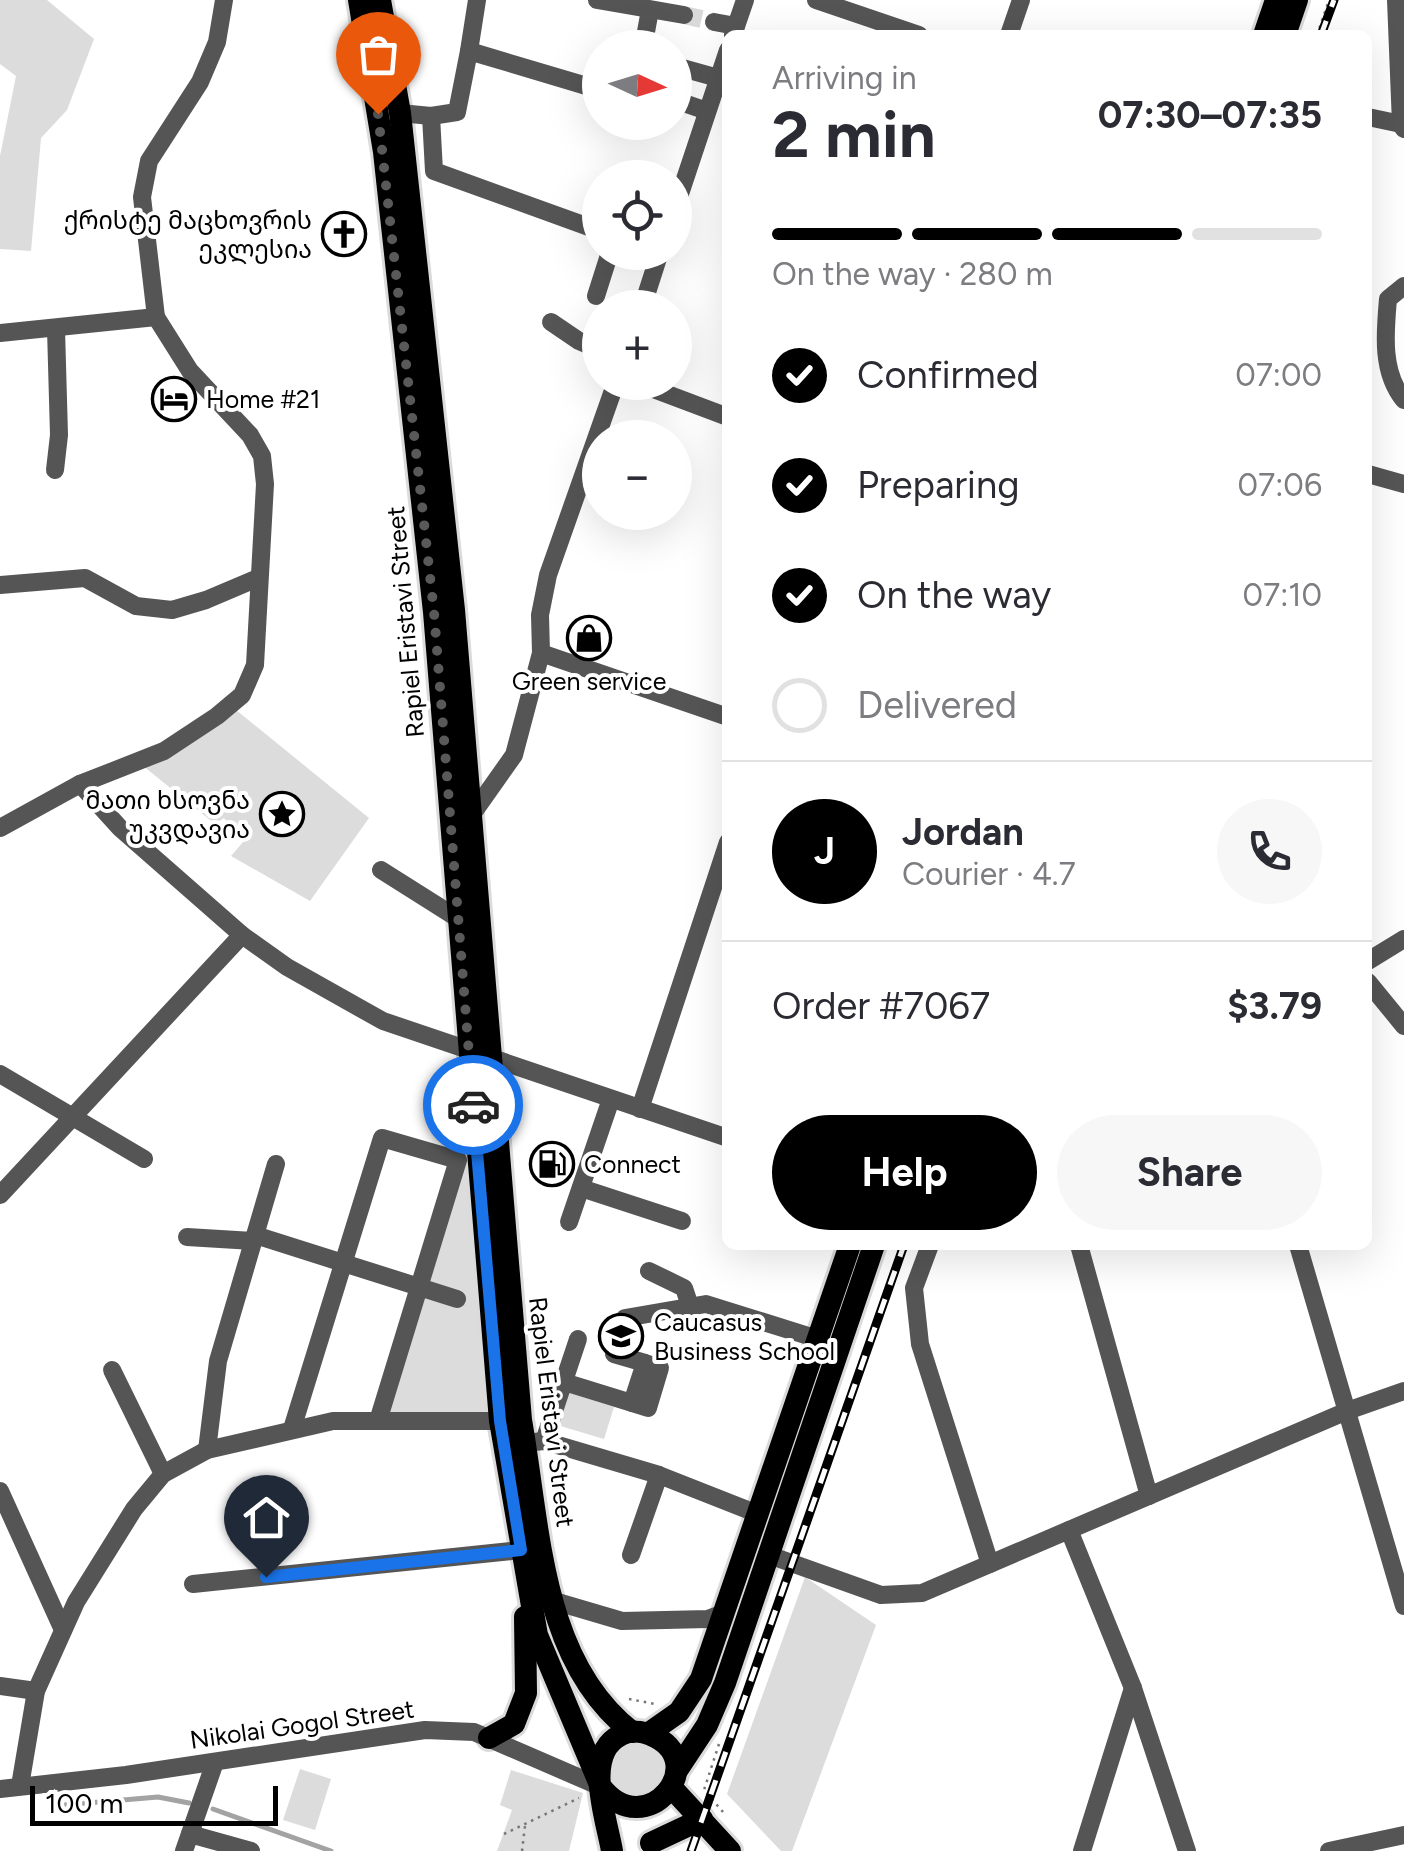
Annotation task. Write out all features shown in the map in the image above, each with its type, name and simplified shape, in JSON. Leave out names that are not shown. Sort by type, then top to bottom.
[{"type":"main road","name":"Rapiel Eristavi Street","points":[[359,0],[384,152],[434,612],[500,1421],[525,1579]]},
{"type":"main road","name":"Rapiel Eristavi Street","points":[[380,0],[400,113],[473,813],[510,1293],[535,1442],[540,1538],[564,1637],[582,1679],[640,1732]]},
{"type":"main road","points":[[1266,30],[1276,0]]},
{"type":"main road","points":[[1288,30],[1297,0]]},
{"type":"main road","points":[[612,1851],[601,1787],[602,1754],[620,1735],[640,1732],[680,1712],[702,1679],[848,1250]]},
{"type":"main road","points":[[649,1847],[654,1804],[707,1725],[872,1250]]},
{"type":"main road","points":[[525,1579],[538,1635],[601,1787],[627,1806],[654,1804]]},
{"type":"main road","points":[[490,1738],[514,1724],[526,1693],[525,1579]]},
{"type":"main road","points":[[572,1724],[592,1726],[610,1704],[632,1720],[676,1709],[702,1679]]},
{"type":"main road","points":[[680,1712],[690,1726],[707,1725]]},
{"type":"main road","points":[[640,1732],[672,1752],[675,1778],[702,1819],[730,1851]]},
{"type":"main road","points":[[649,1847],[702,1819]]},
{"type":"street","points":[[0,828],[80,784],[164,751],[218,716],[242,694],[255,665],[266,484],[262,456],[233,413],[190,372],[156,317],[142,196],[149,162],[200,82],[217,42],[224,0]]},
{"type":"street","points":[[400,113],[430,116],[457,112],[477,0]]},
{"type":"street","points":[[597,0],[684,15]]},
{"type":"street","points":[[734,30],[745,0]]},
{"type":"street","points":[[816,0],[904,30]]},
{"type":"street","points":[[1011,30],[1021,0]]},
{"type":"street","points":[[1372,118],[1402,126],[1396,0]]},
{"type":"street","points":[[646,30],[650,10]]},
{"type":"street","points":[[714,22],[732,30]]},
{"type":"street","points":[[469,51],[582,85]]},
{"type":"street","points":[[691,160],[722,67]]},
{"type":"street","points":[[692,71],[718,78]]},
{"type":"street","points":[[692,106],[707,111]]},
{"type":"street","points":[[430,116],[434,172],[582,225]]},
{"type":"street","points":[[1372,304],[1388,299],[1404,286]]},
{"type":"street","points":[[1388,299],[1387,365],[1404,400]]},
{"type":"street","points":[[0,333],[156,317]]},
{"type":"street","points":[[551,322],[582,343]]},
{"type":"street","points":[[56,329],[56,470]]},
{"type":"street","points":[[473,813],[514,755],[541,653],[540,614],[548,574],[610,400]]},
{"type":"street","points":[[683,400],[722,415]]},
{"type":"street","points":[[1372,475],[1404,484]]},
{"type":"street","points":[[0,585],[85,578],[136,606],[172,610],[258,578]]},
{"type":"street","points":[[541,653],[722,715]]},
{"type":"street","points":[[80,784],[120,828],[242,936],[287,967],[383,1021],[722,1136]]},
{"type":"street","points":[[640,1109],[722,860]]},
{"type":"street","points":[[380,870],[457,918]]},
{"type":"street","points":[[0,1195],[242,936]]},
{"type":"street","points":[[1372,959],[1404,939]]},
{"type":"street","points":[[1372,987],[1404,1026]]},
{"type":"street","points":[[0,1074],[144,1159]]},
{"type":"street","points":[[569,1222],[612,1099]]},
{"type":"street","points":[[292,1428],[382,1138],[458,1160],[378,1421]]},
{"type":"street","points":[[207,1450],[218,1361],[276,1164]]},
{"type":"street","points":[[580,1188],[682,1221]]},
{"type":"street","points":[[187,1237],[254,1238],[456,1299]]},
{"type":"street","points":[[928,1250],[914,1288],[920,1344],[990,1564]]},
{"type":"street","points":[[1080,1250],[1149,1496]]},
{"type":"street","points":[[1299,1250],[1404,1606]]},
{"type":"street","points":[[649,1272],[684,1288],[690,1306]]},
{"type":"street","points":[[564,1382],[632,1404],[645,1363],[614,1354],[625,1318],[690,1306],[706,1304],[818,1339]]},
{"type":"street","points":[[578,1339],[564,1382],[535,1442],[659,1475],[758,1514]]},
{"type":"street","points":[[112,1370],[163,1474]]},
{"type":"street","points":[[769,1555],[881,1595],[922,1593],[1347,1411],[1404,1391]]},
{"type":"street","points":[[20,1786],[36,1691],[76,1602],[134,1510],[163,1474],[207,1450],[292,1428],[333,1422],[500,1421]]},
{"type":"street","points":[[631,1555],[659,1475]]},
{"type":"street","points":[[0,1491],[64,1630]]},
{"type":"street","points":[[1070,1530],[1133,1688],[1188,1851]]},
{"type":"street","points":[[193,1584],[521,1550]]},
{"type":"street","points":[[554,1600],[622,1621],[708,1619],[724,1613]]},
{"type":"street","points":[[0,1686],[36,1691]]},
{"type":"street","points":[[1082,1851],[1133,1688]]},
{"type":"street","name":"Nikolai Gogol Street","points":[[0,1789],[126,1775],[425,1730],[474,1732],[601,1787]]},
{"type":"street","points":[[215,1762],[187,1842],[251,1851]]},
{"type":"street","points":[[1329,1851],[1404,1835]]},
{"type":"path","points":[[1319,30],[1329,0]]},
{"type":"path","points":[[610,1704],[657,1704]]},
{"type":"path","points":[[504,1834],[601,1787]]},
{"type":"path","points":[[522,1851],[526,1825]]},
{"type":"shaded area","points":[[0,0],[47,0],[94,39],[67,110],[41,138],[31,251],[0,249],[0,156],[16,76],[0,64]]},
{"type":"shaded area","points":[[230,705],[369,818],[310,901],[231,856],[243,842],[224,818],[215,824],[137,761]]},
{"type":"shaded area","points":[[477,1153],[500,1421],[378,1421],[458,1160]]},
{"type":"shaded area","points":[[567,1392],[614,1407],[604,1439],[557,1425]]},
{"type":"shaded area","points":[[805,1577],[876,1625],[792,1851],[781,1851],[727,1794]]},
{"type":"shaded area","points":[[637,1743],[656,1751],[664,1770],[656,1789],[637,1797],[618,1789],[610,1770],[618,1751]]},
{"type":"shaded area","points":[[300,1769],[331,1779],[315,1830],[283,1820]]},
{"type":"shaded area","points":[[511,1770],[583,1793],[569,1851],[497,1851],[512,1810],[500,1805]]},
{"type":"waterway","points":[[64,1805],[158,1797],[189,1803]]},
{"type":"waterway","points":[[213,1809],[331,1851]]},
{"type":"tunnel","points":[[684,15],[714,22]]},
{"type":"railway","points":[[1323,30],[1334,0]]},
{"type":"railway","points":[[691,1851],[902,1250]]},
{"type":"way so far","points":[[378,114],[434,612],[473,1105]]},
{"type":"place","name":"ქრისტე მაცხოვრის ეკლესია","points":[[344,234]]},
{"type":"place","name":"Home #21","points":[[174,399]]},
{"type":"place","name":"Green service","points":[[589,638]]},
{"type":"place","name":"მათი ხსოვნა უკვდავია","points":[[282,814]]},
{"type":"place","name":"Connect","points":[[552,1164]]},
{"type":"place","name":"Caucasus Business School","points":[[621,1336]]},
{"type":"route","points":[[266,1577],[521,1550],[500,1421],[473,1105]]}]
